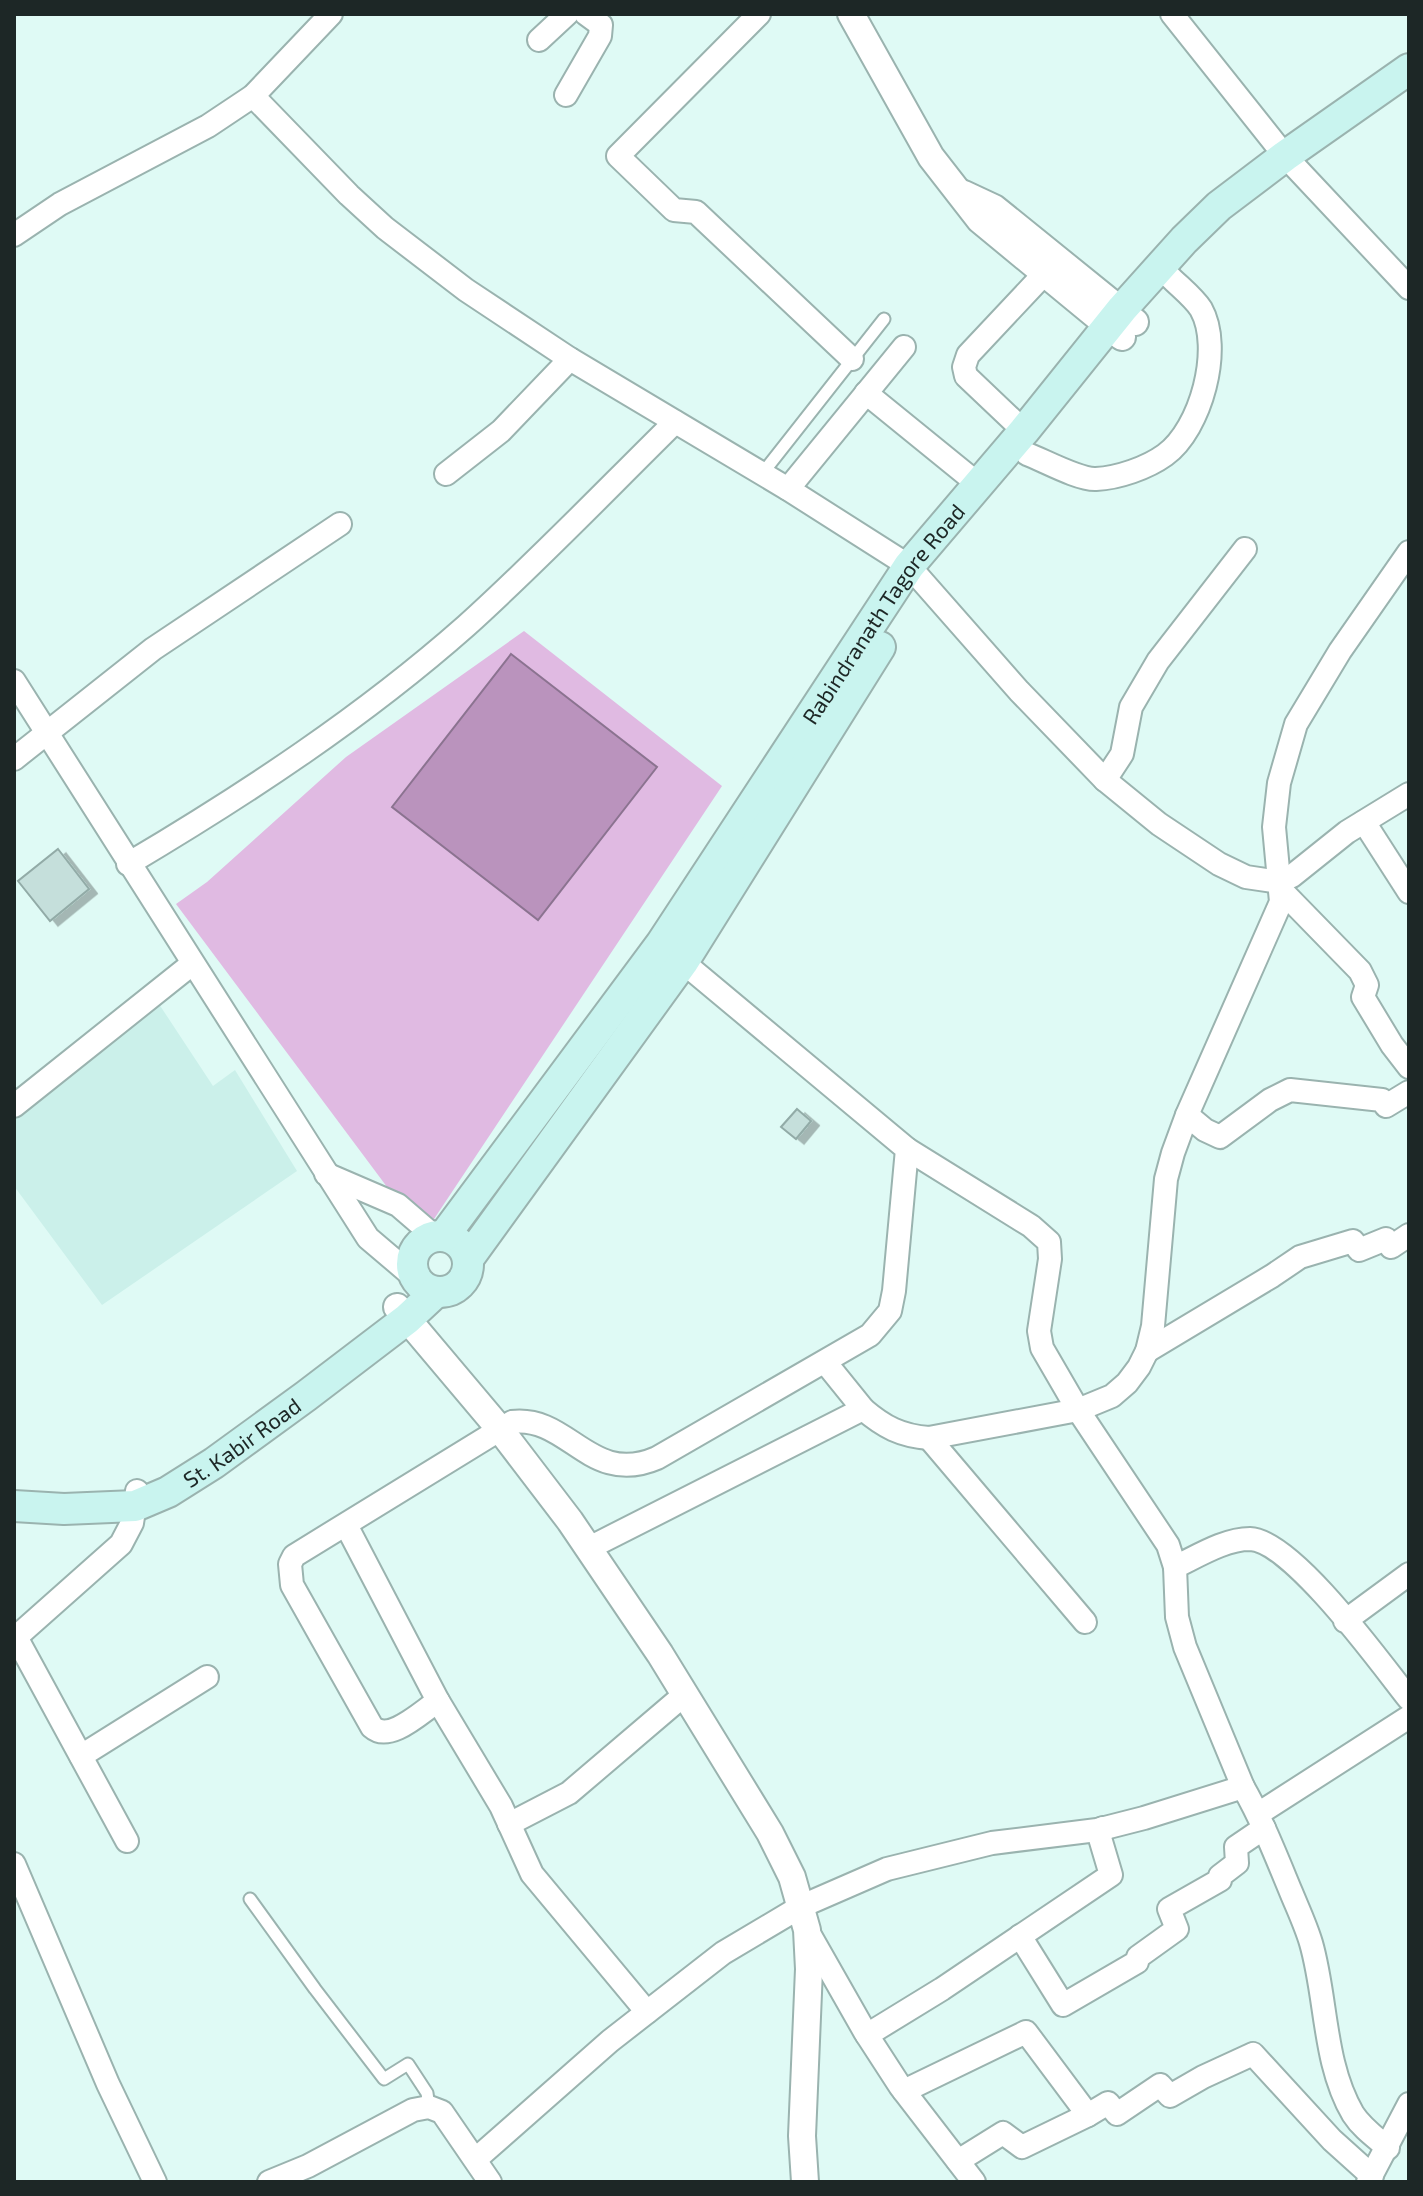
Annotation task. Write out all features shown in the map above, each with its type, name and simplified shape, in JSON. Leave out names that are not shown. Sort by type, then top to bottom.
[{"type":"main road","name":"Rabindranath Tagore Road","points":[[1122,323],[1291,162],[1409,69]]},
{"type":"main road","name":"Rabindranath Tagore Road","points":[[916,573],[1122,323],[1184,240],[1219,206],[1409,91]]},
{"type":"main road","name":"Rabindranath Tagore Road","points":[[672,953],[439,1236],[419,1245],[411,1261],[424,1285],[445,1292],[461,1284],[468,1268],[468,1259],[672,953],[916,573],[978,484],[1025,442]]},
{"type":"main road","points":[[439,1236],[460,1243],[468,1259]]},
{"type":"main road","name":"St. Kabir Road","points":[[14,1506],[64,1509],[136,1498],[402,1313],[424,1285]]},
{"type":"main road","name":"St. Kabir Road","points":[[14,1491],[136,1498]]},
{"type":"street","points":[[14,235],[60,204],[208,126],[253,96],[331,14]]},
{"type":"street","points":[[539,40],[567,14]]},
{"type":"street","points":[[566,95],[600,36],[601,25],[586,14]]},
{"type":"street","points":[[759,14],[618,156],[674,210],[696,212],[852,359]]},
{"type":"street","points":[[851,14],[931,157],[980,220],[1045,273],[1122,323]]},
{"type":"street","points":[[1172,14],[1291,162],[1409,288]]},
{"type":"street","points":[[253,96],[385,228],[466,290],[570,359],[788,489],[916,573],[1010,680],[1105,780],[1159,824],[1219,864],[1246,877],[1280,886],[1360,971],[1367,985],[1363,997],[1409,1067]]},
{"type":"street","points":[[957,190],[994,208],[1122,323]]},
{"type":"street","points":[[1045,273],[968,355],[964,367],[966,376],[1025,442],[1092,480],[1122,475],[1165,455],[1185,433],[1202,399],[1212,345],[1201,309],[1171,278]]},
{"type":"street","points":[[788,489],[904,347]]},
{"type":"street","points":[[446,474],[501,431],[570,359]]},
{"type":"street","points":[[866,393],[978,484]]},
{"type":"street","points":[[128,864],[269,777],[428,657],[500,594],[675,422]]},
{"type":"street","points":[[14,759],[153,649],[340,524]]},
{"type":"street","points":[[1105,780],[1122,754],[1131,707],[1158,661],[1245,549]]},
{"type":"street","points":[[825,1362],[863,1409],[884,1427],[907,1436],[929,1438],[1078,1410],[1112,1396],[1127,1383],[1147,1351],[1153,1326],[1166,1179],[1187,1115],[1278,911],[1280,886],[1274,827],[1279,783],[1296,724],[1340,651],[1409,552]]},
{"type":"street","points":[[14,681],[368,1238],[424,1285]]},
{"type":"street","points":[[1280,886],[1364,822],[1409,794]]},
{"type":"street","points":[[1364,822],[1409,892]]},
{"type":"street","points":[[672,953],[907,1149],[1031,1226],[1049,1242],[1050,1259],[1039,1331],[1046,1357],[1168,1545],[1175,1567],[1177,1617],[1185,1647],[1310,1939],[1321,1980],[1329,2043],[1343,2094],[1367,2131],[1388,2148]]},
{"type":"street","points":[[14,1106],[192,964]]},
{"type":"street","points":[[1187,1115],[1205,1130],[1220,1137],[1270,1100],[1290,1090],[1382,1100],[1386,1106],[1409,1092]]},
{"type":"street","points":[[438,1701],[389,1733],[372,1727],[292,1585],[290,1564],[294,1556],[512,1422],[524,1420],[538,1424],[603,1461],[623,1467],[641,1465],[870,1335],[890,1311],[907,1149]]},
{"type":"street","points":[[326,1174],[398,1205],[439,1236]]},
{"type":"street","points":[[1147,1351],[1300,1257],[1353,1241],[1359,1250],[1386,1239],[1391,1247],[1409,1235]]},
{"type":"street","points":[[402,1313],[499,1428],[589,1548],[770,1833],[792,1877],[805,1918],[867,2035],[904,2091],[974,2182]]},
{"type":"street","points":[[589,1548],[863,1409]]},
{"type":"street","points":[[929,1438],[1085,1622]]},
{"type":"street","points":[[127,1841],[15,1638],[121,1544],[132,1523],[136,1498]]},
{"type":"street","points":[[346,1525],[438,1701],[509,1824],[532,1874],[647,2012]]},
{"type":"street","points":[[1175,1567],[1230,1542],[1252,1539],[1266,1543],[1297,1567],[1409,1699]]},
{"type":"street","points":[[1345,1621],[1409,1574]]},
{"type":"street","points":[[81,1756],[207,1677]]},
{"type":"street","points":[[509,1824],[569,1793],[684,1695]]},
{"type":"street","points":[[1020,1936],[1063,2005],[1137,1962],[1138,1957],[1177,1929],[1169,1909],[1220,1880],[1220,1876],[1237,1863],[1236,1847],[1261,1821],[1409,1717]]},
{"type":"street","points":[[476,2159],[610,2041],[723,1953],[805,1918],[887,1869],[992,1843],[1103,1828],[1243,1787]]},
{"type":"street","points":[[867,2035],[942,1989],[1111,1875],[1100,1838],[1103,1828]]},
{"type":"street","points":[[14,1864],[108,2084],[155,2182]]},
{"type":"street","points":[[805,1918],[809,1969],[802,2136],[805,2182]]},
{"type":"street","points":[[904,2091],[1026,2032],[1088,2115]]},
{"type":"street","points":[[958,2161],[1003,2133],[1022,2147],[1108,2103],[1117,2114],[1160,2085],[1170,2096],[1253,2054],[1332,2140],[1374,2178],[1409,2104]]},
{"type":"street","points":[[269,2182],[308,2166],[413,2110],[429,2107],[442,2112],[490,2182]]},
{"type":"lane","points":[[762,474],[884,319]]},
{"type":"lane","points":[[250,1899],[384,2079],[408,2064],[427,2093],[429,2107]]},
{"type":"shaded area","points":[[524,631],[722,786],[432,1222],[393,1195],[176,904],[207,882],[346,757]]},
{"type":"shaded area","points":[[511,654],[657,767],[538,920],[392,807]]},
{"type":"shaded area","points":[[155,998],[213,1086],[235,1070],[297,1171],[102,1305],[14,1186],[14,1111]]},
{"type":"building","points":[[58,849],[89,889],[50,921],[18,881]]},
{"type":"building","points":[[797,1109],[811,1121],[796,1139],[781,1127]]}]
